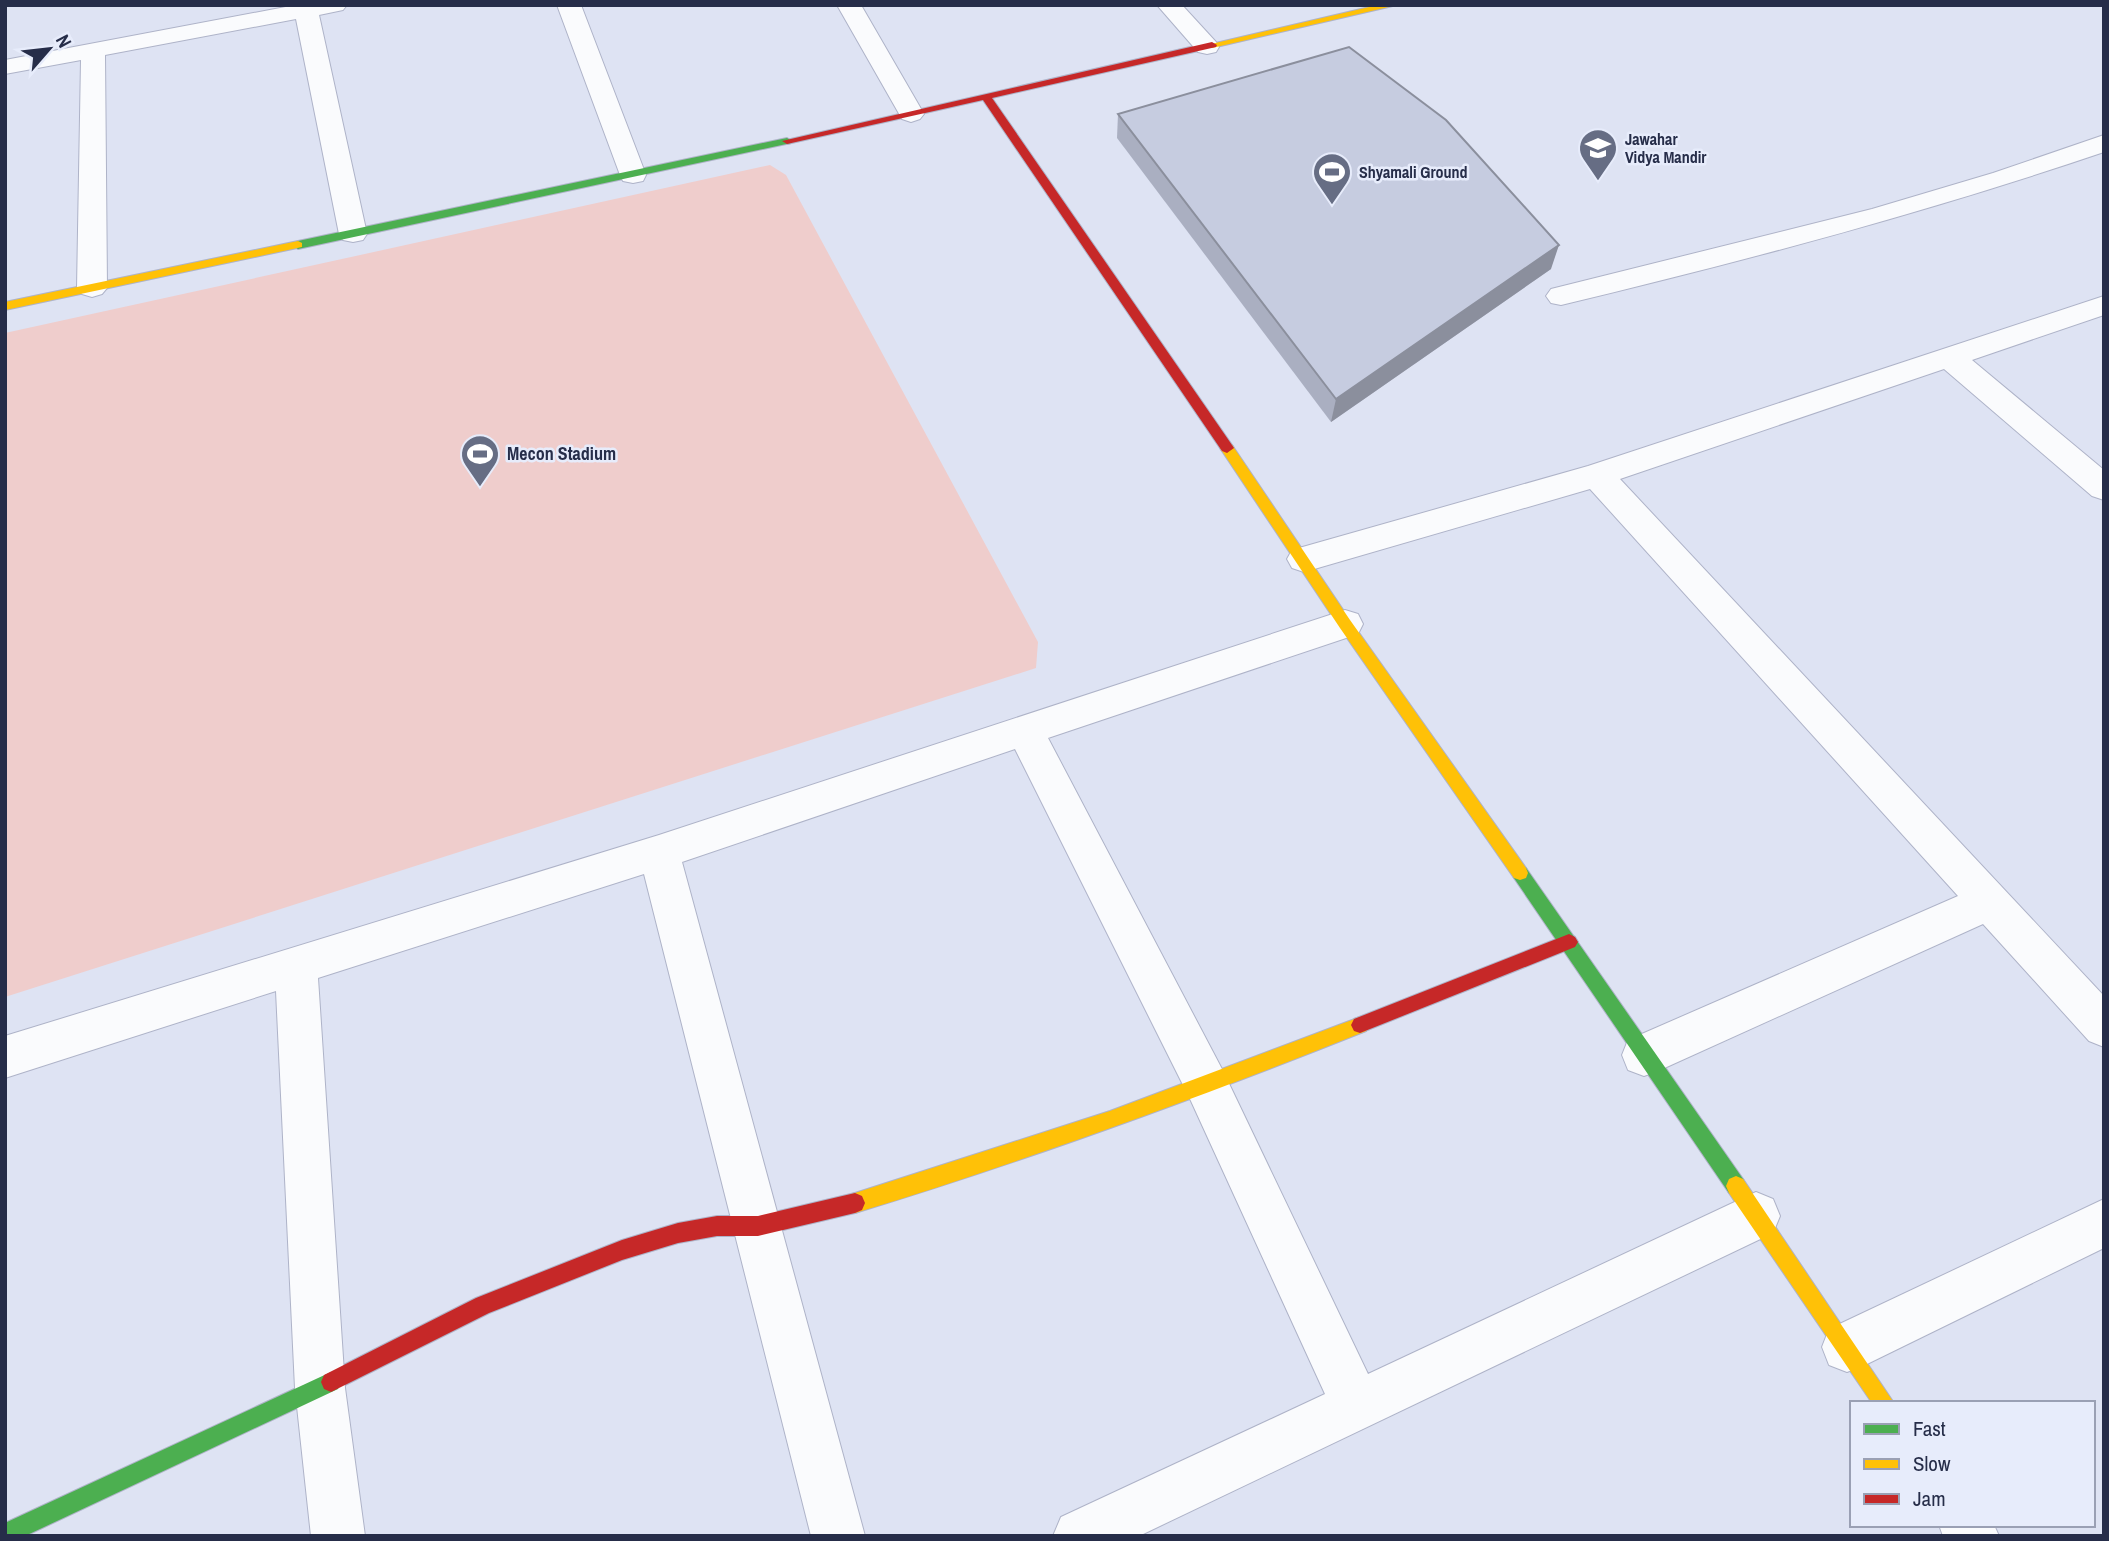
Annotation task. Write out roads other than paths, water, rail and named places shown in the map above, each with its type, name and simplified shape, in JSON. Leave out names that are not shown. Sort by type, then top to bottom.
[{"type":"street","points":[[188,5],[191,32]]},
{"type":"street","points":[[5,67],[335,5]]},
{"type":"street","points":[[569,5],[633,175]]},
{"type":"street","points":[[849,5],[911,114]]},
{"type":"street","points":[[1169,5],[1207,47]]},
{"type":"street","points":[[5,306],[633,175],[987,98],[1392,5]]},
{"type":"street","points":[[306,10],[353,234]]},
{"type":"street","points":[[92,288],[93,50]]},
{"type":"street","points":[[987,98],[1304,559],[1345,624],[1569,942],[1883,1401]]},
{"type":"street","points":[[1561,296],[1902,209],[1990,183],[2104,143]]},
{"type":"street","points":[[1304,559],[1597,475],[2104,305]]},
{"type":"street","points":[[1950,358],[2104,488]]},
{"type":"street","points":[[1597,475],[2104,1027]]},
{"type":"street","points":[[5,1057],[659,852],[1345,624]]},
{"type":"street","points":[[1025,731],[1207,1086],[1356,1405]]},
{"type":"street","points":[[659,852],[838,1536]]},
{"type":"street","points":[[1644,1055],[1990,901]]},
{"type":"street","points":[[5,1534],[320,1388],[483,1305],[622,1250],[678,1233],[717,1226],[758,1226],[826,1211],[940,1178],[1207,1086],[1569,942]]},
{"type":"street","points":[[296,967],[320,1388],[338,1536]]},
{"type":"street","points":[[1080,1536],[1756,1216]]},
{"type":"street","points":[[1847,1347],[2104,1223]]},
{"type":"place","name":"Jawahar Vidya Mandir","points":[[1598,182]]},
{"type":"place","name":"Shyamali Ground","points":[[1332,206]]},
{"type":"place","name":"Mecon Stadium","points":[[480,488]]}]
